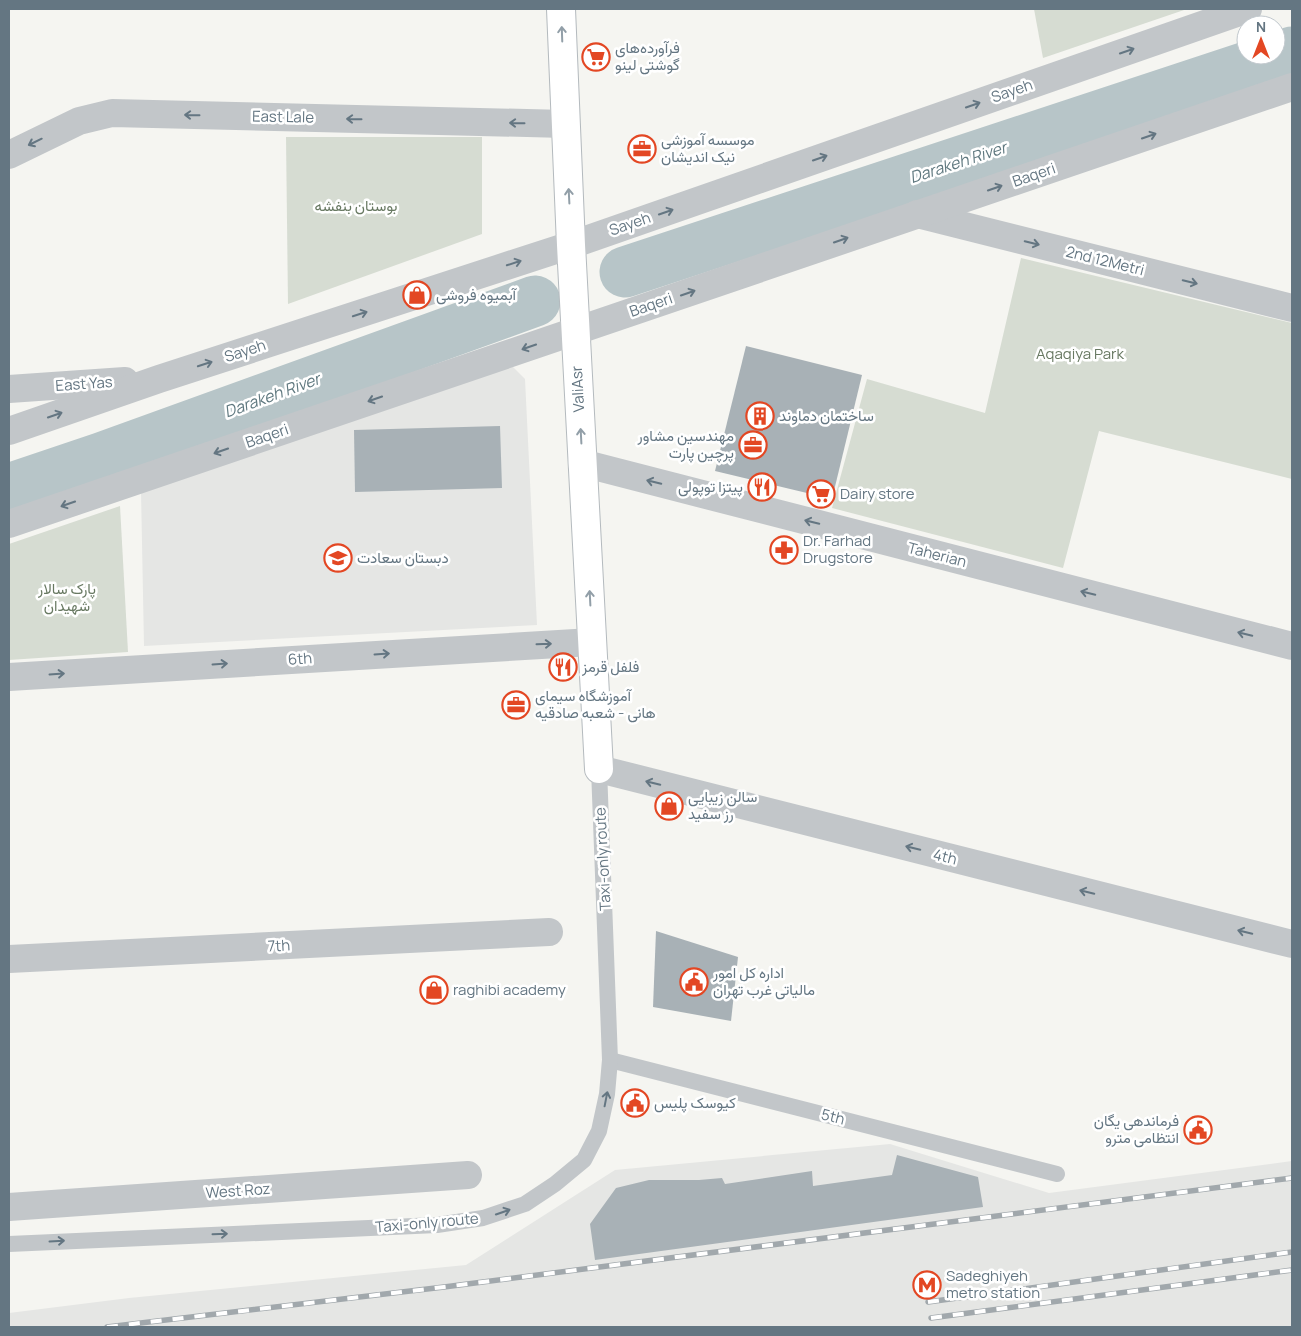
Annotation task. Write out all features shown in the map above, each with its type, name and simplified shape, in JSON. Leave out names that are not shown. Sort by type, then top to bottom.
[{"type":"main road","name":"ValiAsr","points":[[561,9],[575,331],[598,769]]},
{"type":"street","name":"Sayeh","points":[[9,431],[159,379],[571,245],[1248,9]]},
{"type":"street","name":"Baqeri","points":[[9,524],[1292,87]]},
{"type":"street","name":"East Lale","points":[[9,155],[79,122],[112,113],[566,124]]},
{"type":"street","name":"2nd 12Metri","points":[[917,214],[1292,308]]},
{"type":"street","name":"East Yas","points":[[9,389],[159,379]]},
{"type":"street","name":"Taherian","points":[[582,463],[1292,646]]},
{"type":"street","name":"6th","points":[[9,677],[592,642]]},
{"type":"street","name":"4th","points":[[598,769],[1292,944]]},
{"type":"street","name":"7th","points":[[9,960],[549,932]]},
{"type":"street","name":"West Roz","points":[[9,1207],[468,1175]]},
{"type":"lane","name":"Taxi-only route","points":[[9,1244],[437,1225],[483,1218],[525,1204],[584,1160],[599,1131],[608,1094],[610,1060],[598,769]]},
{"type":"lane","name":"5th","points":[[610,1060],[1057,1174]]},
{"type":"shaded area","name":"دبستان سعادت","points":[[509,363],[525,379],[537,625],[144,646],[141,491]]},
{"type":"shaded area","points":[[890,1144],[1049,1193],[1292,1161],[1292,1327],[9,1327],[9,1313],[129,1298],[466,1265],[615,1170]]},
{"type":"green space","points":[[1034,9],[1187,9],[1043,58]]},
{"type":"green space","name":"بوستان بنفشه","points":[[286,137],[482,137],[482,234],[288,304]]},
{"type":"green space","name":"Aqaqiya Park","points":[[1021,258],[1292,323],[1292,479],[1099,431],[1063,568],[832,508],[867,379],[985,413]]},
{"type":"green space","name":"پارک سالار شهیدان","points":[[120,506],[128,652],[9,660],[9,544]]},
{"type":"building","points":[[746,346],[862,375],[832,499],[715,471]]},
{"type":"building","points":[[500,426],[502,488],[355,492],[354,430]]},
{"type":"building","name":"اداره کل امور مالیاتی غرب تهران","points":[[656,931],[738,957],[731,1021],[653,1007]]},
{"type":"building","points":[[897,1155],[978,1177],[983,1207],[595,1260],[590,1224],[616,1188],[649,1180],[722,1178],[725,1184],[812,1171],[813,1186],[892,1175]]},
{"type":"waterway","name":"Darakeh River","points":[[625,272],[1292,52]]},
{"type":"waterway","name":"Darakeh River","points":[[9,489],[101,458],[535,301]]},
{"type":"railway","points":[[107,1327],[444,1287],[1292,1178]]},
{"type":"railway","points":[[928,1302],[1292,1252]]},
{"type":"railway","points":[[931,1318],[1292,1270]]},
{"type":"place","name":"فرآورده‌های گوشتی لینو","points":[[596,57]]},
{"type":"place","name":"موسسه آموزشی نیک اندیشان","points":[[642,149]]},
{"type":"place","name":"آبمیوه فروشی","points":[[417,295]]},
{"type":"place","name":"ساختمان دماوند","points":[[760,416]]},
{"type":"place","name":"مهندسین مشاور پرچین پارت","points":[[753,445]]},
{"type":"place","name":"پیتزا توپولی","points":[[762,487]]},
{"type":"place","name":"Dairy store","points":[[821,494]]},
{"type":"place","name":"Dr. Farhad Drugstore","points":[[784,550]]},
{"type":"place","name":"دبستان سعادت","points":[[338,558]]},
{"type":"place","name":"فلفل قرمز","points":[[563,667]]},
{"type":"place","name":"آموزشگاه سیمای هانی - شعبه صادقیه","points":[[516,705]]},
{"type":"place","name":"سالن زیبایی رز سفید","points":[[669,806]]},
{"type":"place","name":"اداره کل امور مالیاتی غرب تهران","points":[[694,982]]},
{"type":"place","name":"raghibi academy","points":[[434,990]]},
{"type":"place","name":"کیوسک پلیس","points":[[635,1103]]},
{"type":"place","name":"فرماندهی یگان انتظامی مترو","points":[[1198,1130]]},
{"type":"place","name":"Sadeghiyeh metro station","points":[[927,1285]]}]
